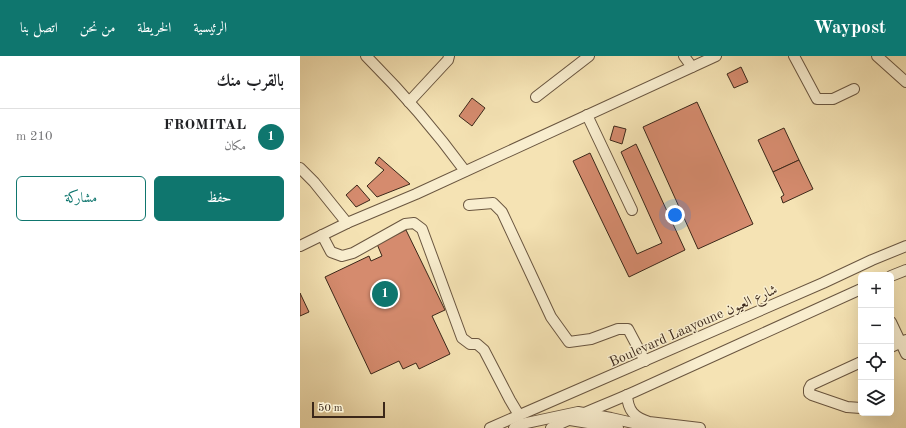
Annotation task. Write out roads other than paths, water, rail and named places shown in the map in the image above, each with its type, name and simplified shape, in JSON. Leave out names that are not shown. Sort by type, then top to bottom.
[{"type":"street","points":[[366,56],[389,79],[445,144],[465,171]]},
{"type":"street","points":[[408,102],[448,60],[449,56]]},
{"type":"street","points":[[536,97],[589,56]]},
{"type":"street","points":[[684,56],[692,67]]},
{"type":"street","points":[[300,246],[347,223],[416,194],[716,56]]},
{"type":"street","points":[[794,56],[817,99],[833,99],[854,89]]},
{"type":"street","points":[[877,56],[906,82]]},
{"type":"street","points":[[587,115],[632,210]]},
{"type":"street","points":[[300,168],[314,182],[347,223]]},
{"type":"street","points":[[469,205],[493,203],[502,212],[550,317],[569,342],[591,339],[618,329],[628,329],[645,360]]},
{"type":"street","points":[[322,235],[331,252],[342,256],[353,253],[405,224],[414,223],[422,229],[462,338],[470,344],[477,344],[484,350],[519,415]]},
{"type":"street","name":"Boulevard Laayoune شارع العيون","points":[[490,428],[906,246]]},
{"type":"street","points":[[894,275],[906,270]]},
{"type":"street","points":[[551,428],[858,290]]},
{"type":"street","points":[[894,330],[899,343],[906,354]]},
{"type":"street","points":[[858,363],[812,386],[809,389],[809,393],[812,395],[847,406],[858,408]]},
{"type":"street","points":[[627,395],[629,408],[638,418],[649,422],[700,428]]},
{"type":"street","points":[[514,428],[522,424],[578,412],[656,428]]},
{"type":"street","points":[[521,428],[525,426],[569,419],[618,428]]},
{"type":"place","name":"FROMITAL","points":[[385,294]]}]
